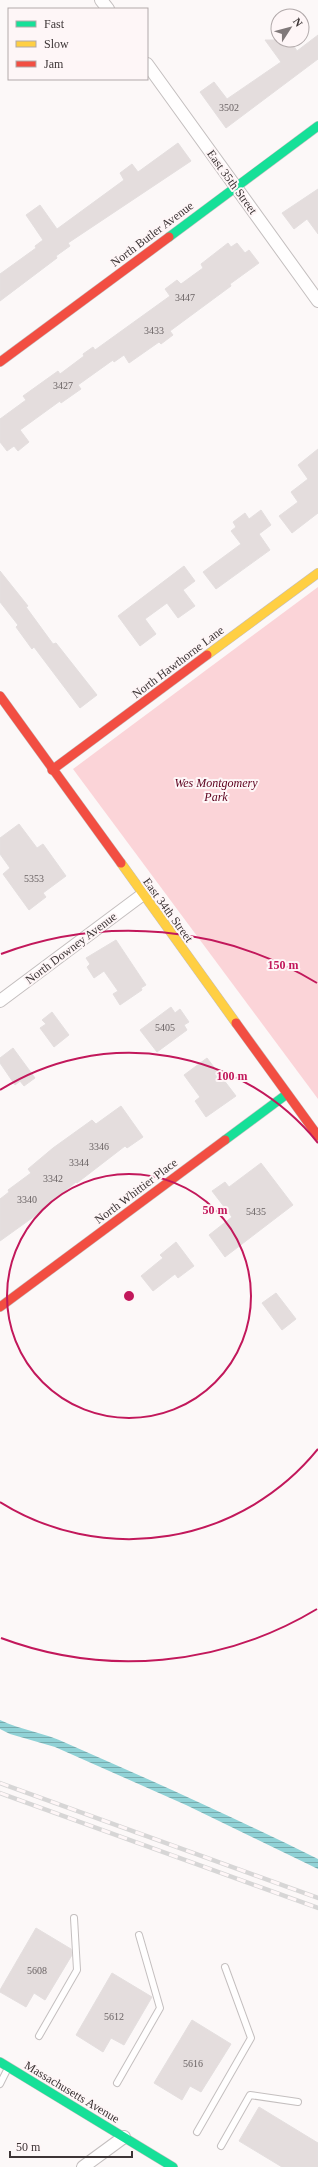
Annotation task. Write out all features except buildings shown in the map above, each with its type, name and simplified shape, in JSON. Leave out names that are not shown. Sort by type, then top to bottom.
[{"type":"street","points":[[101,0],[107,8]]},
{"type":"street","name":"East 35th Street","points":[[148,65],[318,301]]},
{"type":"street","name":"North Butler Avenue","points":[[0,362],[318,126]]},
{"type":"street","name":"North Hawthorne Lane","points":[[52,770],[318,573]]},
{"type":"street","name":"East 34th Street","points":[[0,696],[142,895],[318,1136]]},
{"type":"street","name":"North Downey Avenue","points":[[0,1001],[142,895]]},
{"type":"street","name":"North Whittier Place","points":[[0,1307],[287,1094]]},
{"type":"street","name":"Massachusetts Avenue","points":[[0,2062],[173,2167]]},
{"type":"street","points":[[83,2167],[124,2137]]},
{"type":"lane","points":[[39,2036],[77,1970],[74,1918]]},
{"type":"lane","points":[[117,2083],[160,2008],[139,1935]]},
{"type":"lane","points":[[197,2132],[251,2038],[225,1967]]},
{"type":"lane","points":[[0,2084],[8,2067]]},
{"type":"lane","points":[[221,2146],[250,2096],[298,2102]]},
{"type":"green space","name":"Wes Montgomery Park","points":[[318,587],[318,1099],[73,769]]},
{"type":"water","points":[[0,1720],[58,1740],[224,1814],[318,1859],[318,1869],[186,1805],[55,1747],[10,1734],[0,1729]]},
{"type":"railway","points":[[0,1783],[318,1898]]},
{"type":"railway","points":[[0,1793],[318,1908]]},
{"type":"traffic: fast","points":[[169,237],[318,126]]},
{"type":"traffic: fast","points":[[225,1140],[287,1094]]},
{"type":"traffic: fast","points":[[0,2062],[173,2167]]},
{"type":"traffic: slow","points":[[207,655],[318,573]]},
{"type":"traffic: slow","points":[[121,863],[236,1023]]},
{"type":"traffic: jam","points":[[0,362],[169,237]]},
{"type":"traffic: jam","points":[[52,770],[207,655]]},
{"type":"traffic: jam","points":[[0,696],[121,863]]},
{"type":"traffic: jam","points":[[236,1023],[318,1136]]},
{"type":"traffic: jam","points":[[0,1307],[225,1140]]}]
